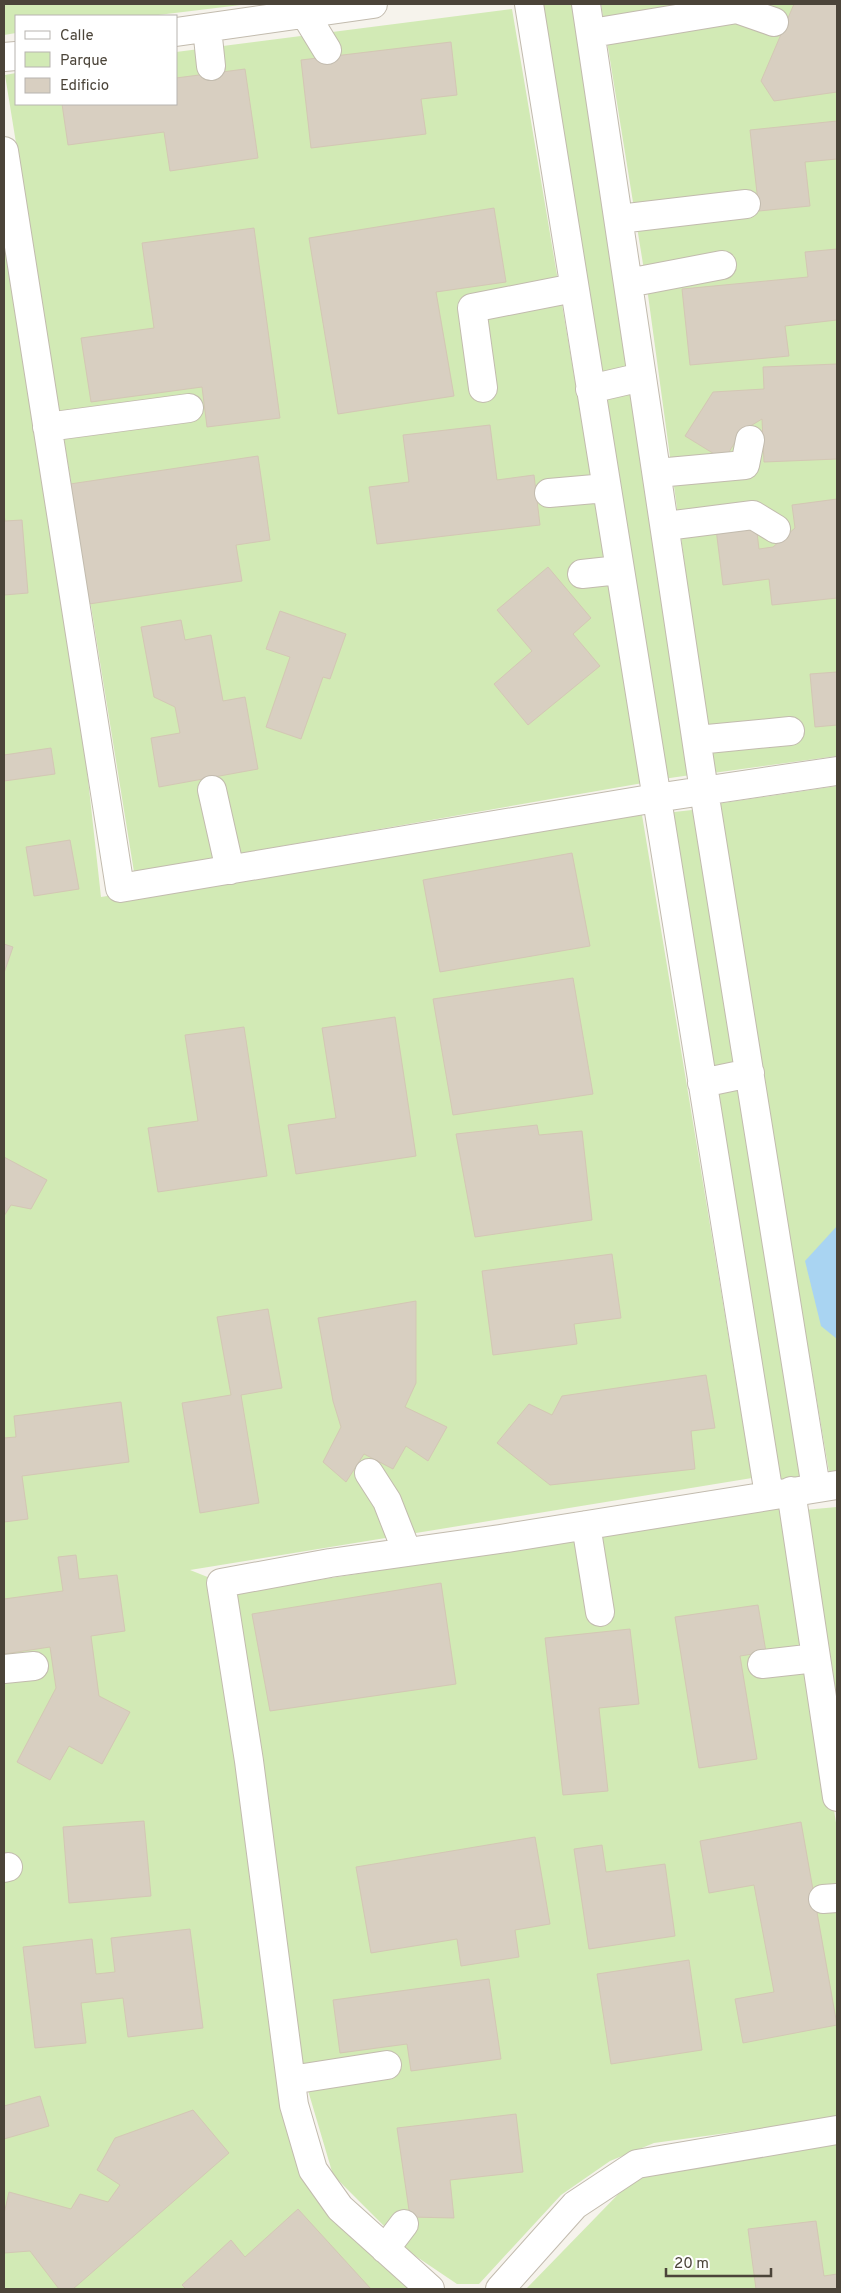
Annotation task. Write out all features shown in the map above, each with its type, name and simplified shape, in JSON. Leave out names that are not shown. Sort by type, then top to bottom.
[{"type":"street","points":[[178,32],[373,4]]},
{"type":"street","points":[[529,4],[702,1083],[803,1490]]},
{"type":"street","points":[[586,4],[592,33],[642,377],[666,526],[704,791],[750,1073],[803,1490],[816,1658],[837,1798]]},
{"type":"street","points":[[592,33],[736,9],[774,22]]},
{"type":"street","points":[[305,14],[327,50]]},
{"type":"street","points":[[207,28],[211,66]]},
{"type":"street","points":[[4,151],[120,888],[656,798],[837,771]]},
{"type":"street","points":[[619,219],[746,204]]},
{"type":"street","points":[[628,283],[722,265]]},
{"type":"street","points":[[483,388],[472,308],[574,288]]},
{"type":"street","points":[[590,389],[642,377]]},
{"type":"street","points":[[47,427],[190,408]]},
{"type":"street","points":[[657,473],[745,466],[750,440]]},
{"type":"street","points":[[549,493],[606,488]]},
{"type":"street","points":[[666,526],[752,515],[776,530]]},
{"type":"street","points":[[582,574],[619,570]]},
{"type":"street","points":[[697,740],[790,731]]},
{"type":"street","points":[[212,790],[230,870]]},
{"type":"street","points":[[702,1083],[750,1073]]},
{"type":"street","points":[[369,1473],[387,1501],[407,1552]]},
{"type":"street","points":[[430,2289],[340,2208],[313,2170],[294,2104],[249,1761],[221,1583],[330,1563],[803,1490]]},
{"type":"street","points":[[586,1525],[600,1612]]},
{"type":"street","points":[[762,1664],[816,1658]]},
{"type":"street","points":[[4,1669],[34,1666]]},
{"type":"street","points":[[291,2080],[387,2065]]},
{"type":"street","points":[[500,2289],[575,2205],[637,2164],[837,2130]]},
{"type":"street","points":[[385,2249],[404,2224]]},
{"type":"green space","points":[[4,4],[249,4],[158,15],[15,15],[15,33],[4,35]]},
{"type":"green space","points":[[543,4],[573,4],[691,775],[663,779]]},
{"type":"green space","points":[[601,4],[837,4],[837,756],[713,773],[648,295]]},
{"type":"green space","points":[[512,9],[643,783],[134,872],[5,75],[15,73],[15,105],[178,105],[178,52]]},
{"type":"green space","points":[[4,230],[78,689],[101,897],[642,815],[752,1478],[190,1570],[210,1578],[283,2098],[381,2261],[409,2289],[4,2289]]},
{"type":"green space","points":[[837,786],[837,1471],[829,1472],[716,804]]},
{"type":"green space","points":[[701,809],[809,1482],[775,1486],[665,813]]},
{"type":"green space","points":[[786,1507],[837,1829],[837,2118],[654,2143],[610,2161],[561,2195],[479,2284],[457,2284],[411,2253],[333,2175],[307,2087],[273,1879],[234,1593]]},
{"type":"green space","points":[[837,1507],[837,1718],[804,1510]]},
{"type":"green space","points":[[837,2142],[837,2289],[526,2289],[633,2179]]},
{"type":"water","points":[[837,1226],[837,1339],[821,1326],[805,1261]]},
{"type":"building","points":[[794,4],[837,4],[837,92],[774,101],[761,81]]},
{"type":"building","points":[[451,42],[457,95],[421,99],[426,134],[311,148],[301,60]]},
{"type":"building","points":[[245,69],[258,158],[170,171],[164,132],[68,145],[62,105],[178,105],[178,78]]},
{"type":"building","points":[[837,121],[837,159],[805,162],[810,206],[759,211],[750,130]]},
{"type":"building","points":[[494,208],[506,282],[436,292],[454,396],[338,414],[309,238]]},
{"type":"building","points":[[254,228],[280,418],[207,427],[202,387],[91,402],[81,338],[154,328],[142,243]]},
{"type":"building","points":[[837,249],[837,320],[785,326],[789,356],[690,365],[682,289],[808,277],[805,252]]},
{"type":"building","points":[[837,364],[837,459],[764,462],[762,419],[742,431],[724,460],[685,436],[713,392],[764,389],[763,367]]},
{"type":"building","points":[[490,425],[497,480],[534,475],[540,525],[377,544],[369,487],[409,482],[403,435]]},
{"type":"building","points":[[258,456],[270,540],[236,545],[242,581],[89,604],[70,484]]},
{"type":"building","points":[[837,499],[837,598],[772,605],[769,579],[723,585],[716,529],[756,524],[759,549],[773,547],[795,528],[792,505]]},
{"type":"building","points":[[4,514],[5,521],[22,520],[28,593],[4,595]]},
{"type":"building","points":[[548,567],[591,618],[573,634],[600,666],[528,725],[494,684],[532,651],[497,610]]},
{"type":"building","points":[[280,611],[346,634],[330,679],[323,677],[301,739],[266,727],[290,657],[266,649]]},
{"type":"building","points":[[181,620],[185,640],[211,635],[223,701],[245,697],[258,769],[159,787],[151,738],[180,733],[175,707],[154,697],[141,627]]},
{"type":"building","points":[[837,672],[837,725],[815,727],[810,674]]},
{"type":"building","points":[[51,748],[55,774],[4,781],[4,755]]},
{"type":"building","points":[[70,840],[79,889],[34,896],[26,847]]},
{"type":"building","points":[[572,853],[590,946],[440,972],[423,880]]},
{"type":"building","points":[[4,944],[13,947],[4,973]]},
{"type":"building","points":[[573,978],[593,1094],[453,1115],[433,999]]},
{"type":"building","points":[[395,1017],[416,1156],[296,1174],[288,1125],[336,1118],[322,1028]]},
{"type":"building","points":[[244,1027],[267,1176],[158,1192],[148,1128],[198,1121],[185,1035]]},
{"type":"building","points":[[537,1125],[539,1135],[582,1131],[592,1220],[475,1237],[456,1134]]},
{"type":"building","points":[[4,1157],[47,1180],[31,1209],[11,1205],[4,1216]]},
{"type":"building","points":[[612,1254],[621,1318],[574,1324],[577,1344],[493,1355],[482,1271]]},
{"type":"building","points":[[416,1301],[416,1383],[405,1407],[447,1427],[428,1461],[406,1446],[393,1469],[364,1454],[346,1482],[323,1462],[341,1427],[333,1401],[318,1318]]},
{"type":"building","points":[[268,1309],[282,1388],[241,1395],[259,1503],[200,1513],[182,1403],[231,1395],[217,1317]]},
{"type":"building","points":[[706,1375],[715,1428],[691,1431],[695,1469],[550,1485],[497,1443],[529,1404],[552,1415],[562,1396]]},
{"type":"building","points":[[121,1402],[129,1462],[22,1476],[28,1519],[4,1522],[4,1438],[16,1437],[14,1416]]},
{"type":"building","points":[[76,1555],[79,1579],[117,1575],[125,1631],[91,1636],[99,1696],[130,1712],[102,1764],[69,1746],[50,1780],[17,1762],[56,1688],[50,1647],[4,1654],[4,1599],[63,1591],[58,1557]]},
{"type":"building","points":[[441,1583],[456,1684],[270,1711],[252,1614]]},
{"type":"building","points":[[758,1605],[766,1652],[740,1656],[757,1759],[699,1768],[675,1617]]},
{"type":"building","points":[[630,1629],[639,1704],[599,1708],[608,1791],[563,1795],[545,1638]]},
{"type":"building","points":[[144,1821],[151,1896],[69,1903],[63,1827]]},
{"type":"building","points":[[801,1822],[837,2025],[743,2043],[735,1999],[774,1992],[754,1885],[709,1893],[700,1841]]},
{"type":"building","points":[[535,1837],[550,1924],[515,1930],[519,1957],[461,1966],[457,1939],[371,1953],[356,1867]]},
{"type":"building","points":[[602,1845],[606,1872],[665,1864],[675,1936],[589,1949],[574,1849]]},
{"type":"building","points":[[190,1929],[203,2028],[128,2037],[123,1998],[81,2003],[86,2043],[35,2048],[23,1947],[92,1939],[96,1974],[115,1972],[111,1938]]},
{"type":"building","points":[[689,1960],[702,2050],[611,2064],[597,1974]]},
{"type":"building","points":[[489,1979],[501,2059],[411,2071],[407,2044],[340,2053],[333,2000]]},
{"type":"building","points":[[40,2096],[49,2126],[4,2139],[4,2106]]},
{"type":"building","points":[[193,2110],[229,2153],[73,2289],[59,2289],[30,2251],[4,2253],[4,2214],[9,2192],[71,2209],[80,2194],[108,2202],[120,2185],[97,2170],[115,2138]]},
{"type":"building","points":[[516,2114],[523,2172],[450,2180],[454,2218],[410,2217],[397,2128]]},
{"type":"building","points":[[298,2209],[371,2289],[186,2289],[182,2285],[231,2240],[245,2257]]},
{"type":"building","points":[[816,2221],[824,2276],[837,2274],[837,2289],[756,2289],[748,2229]]}]
